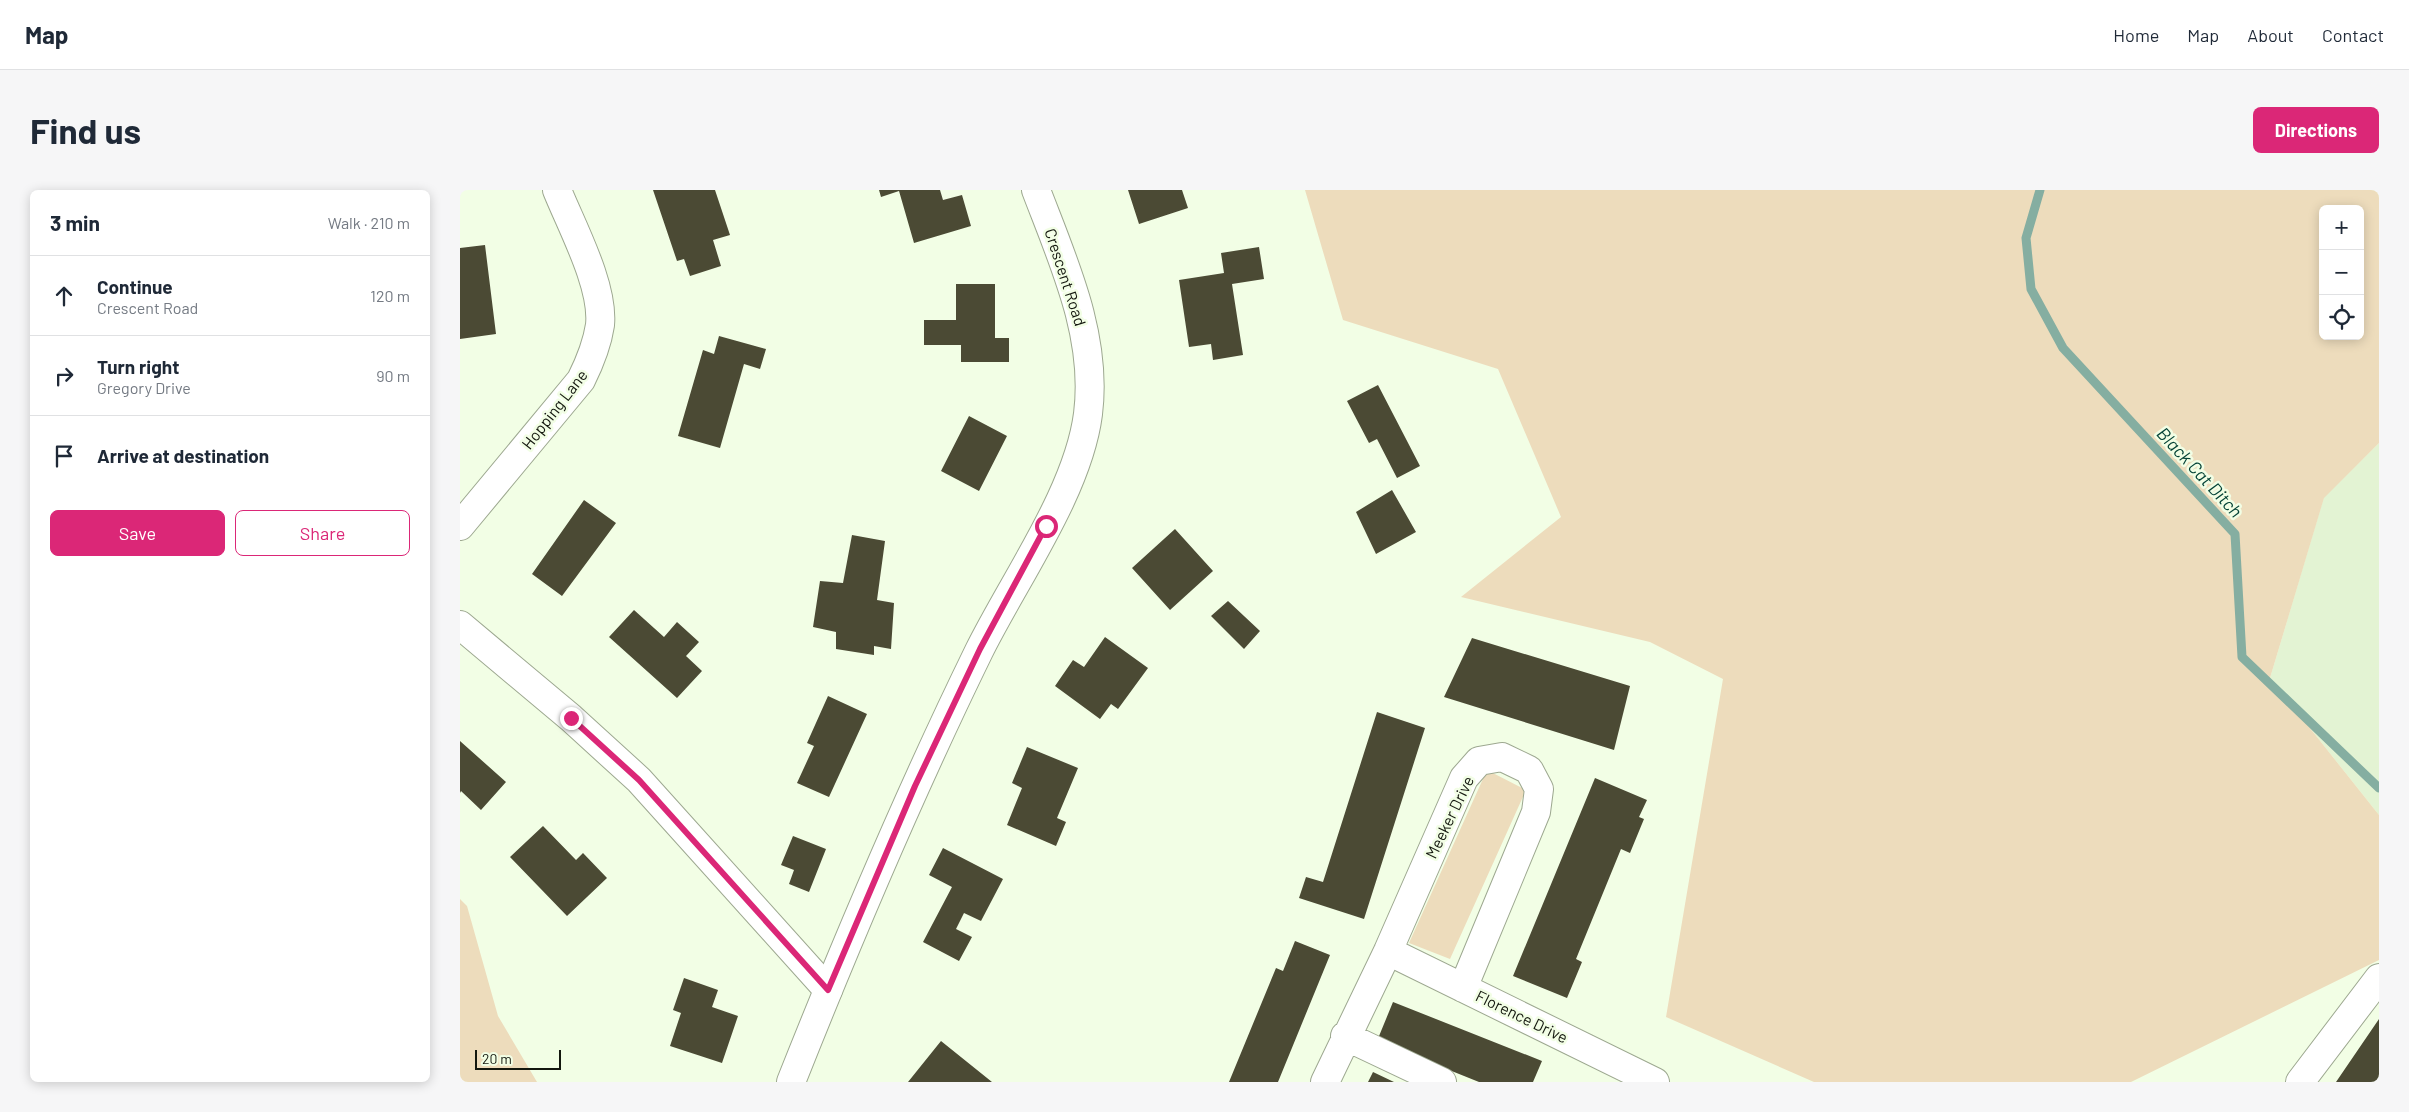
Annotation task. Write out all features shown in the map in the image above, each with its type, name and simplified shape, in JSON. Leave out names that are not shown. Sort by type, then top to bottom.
[{"type":"street","name":"Hopping Lane","points":[[460,526],[581,380],[593,356],[600,324],[598,298],[593,279],[557,190]]},
{"type":"street","name":"Crescent Road","points":[[791,1082],[915,786],[980,649],[1046,526],[1073,469],[1082,443],[1088,413],[1089,374],[1083,328],[1069,277],[1036,190]]},
{"type":"street","points":[[460,625],[571,718],[639,780],[828,990]]},
{"type":"street","name":"Meeker Drive","points":[[1325,1082],[1345,1036],[1388,951],[1464,778],[1479,761],[1502,757],[1529,770],[1539,789],[1536,812],[1463,988]]},
{"type":"street","name":"Florence Drive","points":[[1388,951],[1656,1082]]},
{"type":"street","points":[[2300,1082],[2379,978]]},
{"type":"street","points":[[1345,1036],[1442,1082]]},
{"type":"shaded area","points":[[1305,190],[2379,190],[2379,443],[2324,498],[2270,678],[2379,815],[2379,960],[2131,1082],[1814,1082],[1666,1017],[1723,679],[1650,642],[1461,597],[1561,517],[1498,369],[1343,320]]},
{"type":"shaded area","points":[[2379,443],[2379,815],[2270,678],[2324,497]]},
{"type":"shaded area","points":[[1487,770],[1526,790],[1450,959],[1409,943]]},
{"type":"shaded area","points":[[460,899],[467,906],[498,1016],[537,1082],[460,1082]]},
{"type":"building","points":[[653,190],[715,190],[730,235],[713,240],[721,266],[690,276],[684,259],[677,261]]},
{"type":"building","points":[[879,190],[940,190],[943,200],[962,195],[971,226],[914,243],[899,191],[881,197]]},
{"type":"building","points":[[1128,190],[1182,190],[1188,208],[1139,224]]},
{"type":"building","points":[[485,245],[496,334],[460,339],[460,248]]},
{"type":"building","points":[[1259,247],[1264,279],[1232,284],[1243,355],[1213,360],[1211,344],[1189,347],[1179,280],[1224,273],[1221,253]]},
{"type":"building","points":[[956,284],[995,284],[995,338],[1009,338],[1009,362],[961,362],[961,345],[924,345],[924,320],[956,320]]},
{"type":"building","points":[[719,336],[766,349],[760,369],[744,364],[720,448],[678,436],[703,350],[714,354]]},
{"type":"building","points":[[1378,385],[1420,466],[1397,478],[1377,439],[1369,443],[1347,401]]},
{"type":"building","points":[[969,416],[1007,436],[979,491],[941,471]]},
{"type":"building","points":[[1392,490],[1416,532],[1376,554],[1356,512]]},
{"type":"building","points":[[584,500],[616,523],[562,596],[532,574]]},
{"type":"building","points":[[1175,529],[1213,571],[1170,610],[1132,568]]},
{"type":"building","points":[[852,535],[885,541],[877,600],[894,603],[891,649],[874,646],[874,655],[836,649],[836,632],[813,627],[820,581],[843,583]]},
{"type":"building","points":[[1228,601],[1260,631],[1244,649],[1211,616]]},
{"type":"building","points":[[634,610],[664,637],[677,622],[699,642],[686,656],[702,671],[677,698],[609,637]]},
{"type":"building","points":[[1105,637],[1148,668],[1118,709],[1111,704],[1100,719],[1055,686],[1073,660],[1084,667]]},
{"type":"building","points":[[1472,638],[1630,686],[1614,750],[1444,697]]},
{"type":"building","points":[[828,696],[867,714],[829,797],[797,783],[814,746],[807,743]]},
{"type":"building","points":[[1377,712],[1425,728],[1364,919],[1299,898],[1306,877],[1323,882]]},
{"type":"building","points":[[460,741],[506,782],[481,810],[461,791],[460,793]]},
{"type":"building","points":[[1027,747],[1078,768],[1057,818],[1066,822],[1056,846],[1007,825],[1022,788],[1012,783]]},
{"type":"building","points":[[1595,778],[1647,800],[1639,817],[1644,819],[1630,853],[1621,849],[1576,959],[1582,962],[1567,998],[1513,976]]},
{"type":"building","points":[[543,826],[576,860],[583,853],[607,878],[567,916],[510,857]]},
{"type":"building","points":[[793,836],[826,849],[809,892],[789,884],[794,870],[781,865]]},
{"type":"building","points":[[943,848],[1003,879],[981,921],[964,913],[956,929],[972,937],[959,961],[923,942],[952,887],[929,875]]},
{"type":"building","points":[[1295,941],[1330,955],[1278,1082],[1229,1082],[1276,968],[1283,971]]},
{"type":"building","points":[[684,978],[718,990],[712,1007],[738,1016],[722,1063],[670,1046],[681,1013],[673,1010]]},
{"type":"building","points":[[1393,1002],[1542,1061],[1533,1082],[1479,1082],[1377,1041]]},
{"type":"building","points":[[2379,1019],[2379,1082],[2336,1082]]},
{"type":"building","points":[[941,1041],[992,1082],[908,1082]]},
{"type":"building","points":[[1373,1072],[1394,1082],[1368,1082]]},
{"type":"waterway","name":"Black Cat Ditch","points":[[2040,190],[2026,238],[2031,289],[2063,348],[2235,534],[2242,657],[2379,788]]},
{"type":"route","points":[[571,718],[639,780],[828,990],[915,786],[980,649],[1046,526]]}]
